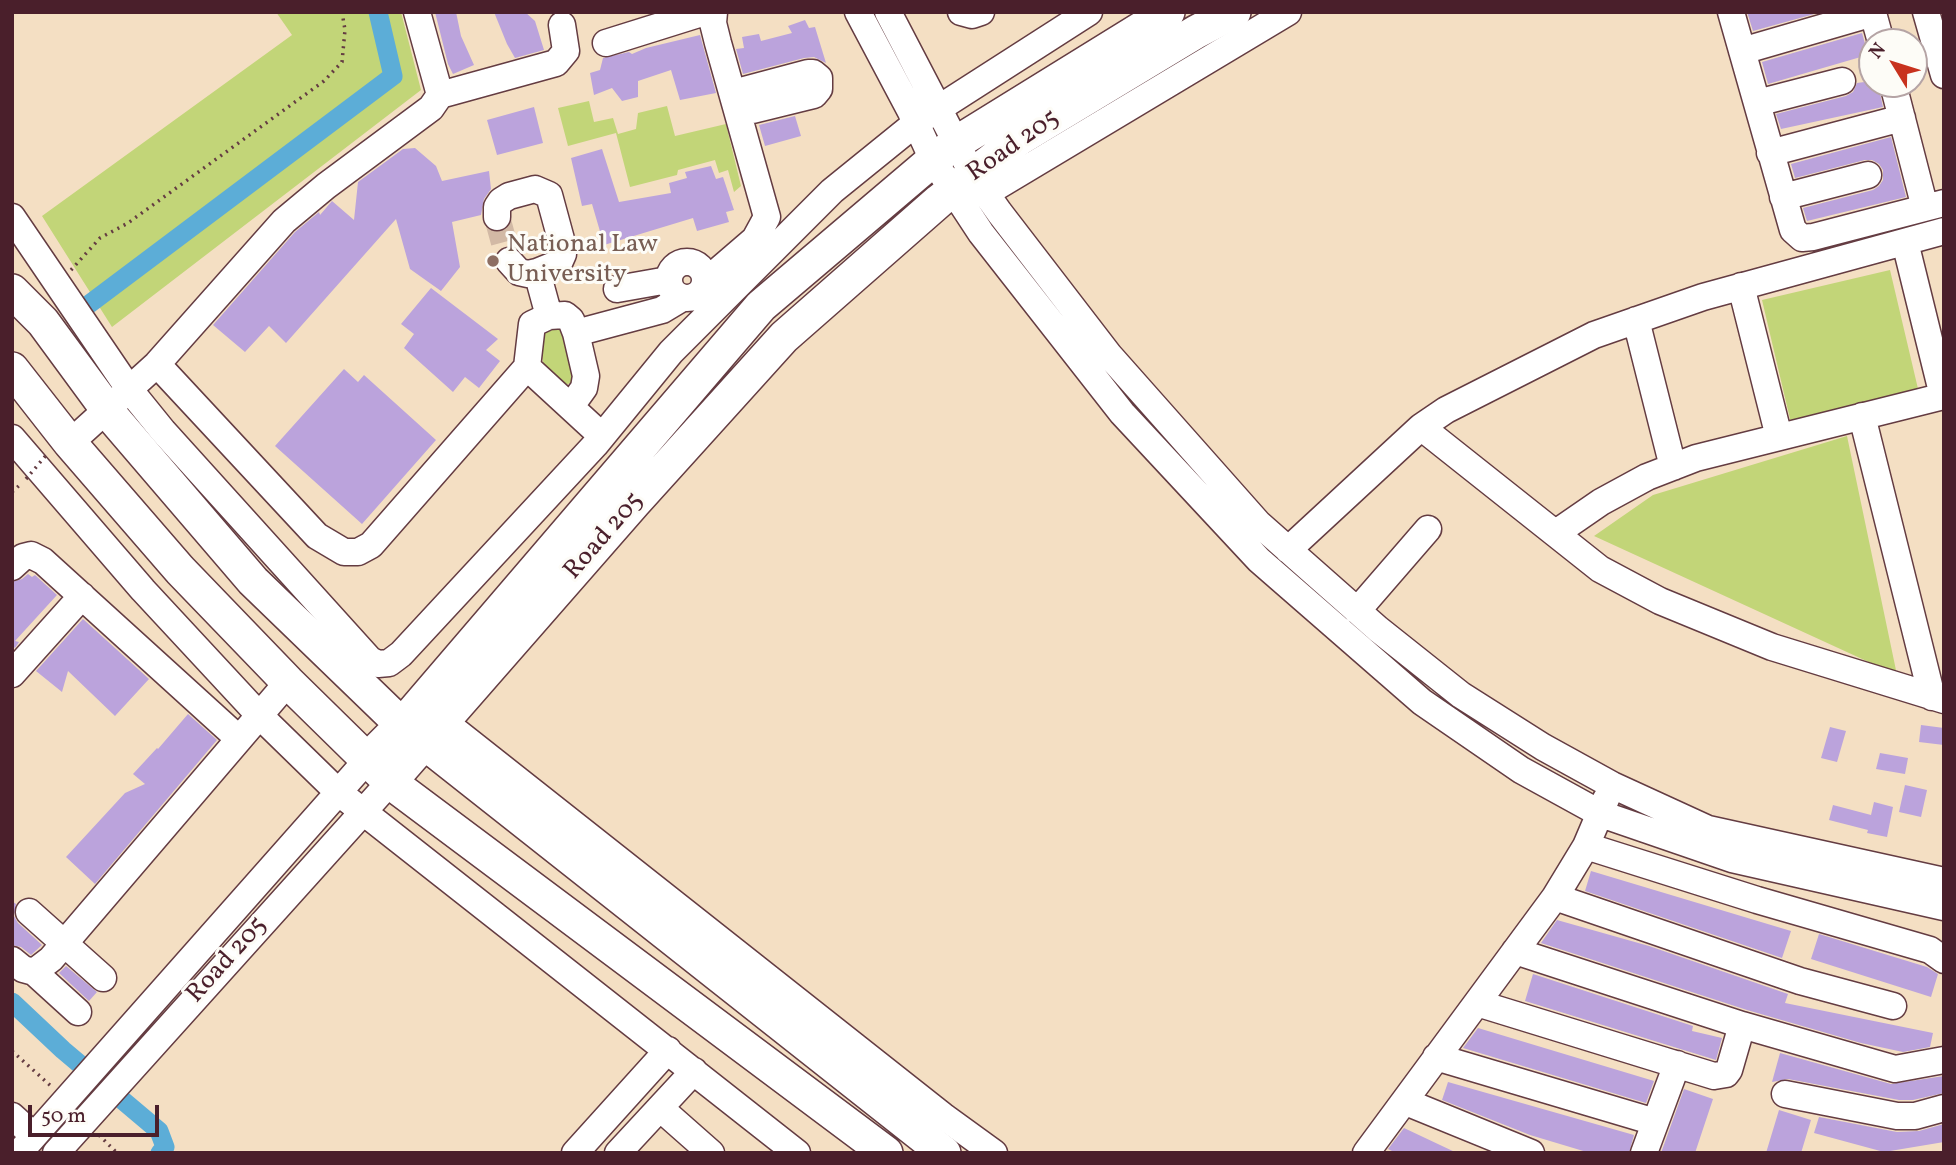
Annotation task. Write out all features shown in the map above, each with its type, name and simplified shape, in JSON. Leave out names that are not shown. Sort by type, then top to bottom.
[{"type":"main road","name":"Road 205","points":[[423,729],[761,306],[945,151],[1168,12]]},
{"type":"main road","name":"Road 205","points":[[378,771],[423,729],[634,503],[784,337],[971,186],[1019,139],[1234,12]]},
{"type":"main road","points":[[12,291],[118,399],[253,581],[423,729],[944,1153]]},
{"type":"main road","points":[[12,369],[60,444],[288,682],[378,771],[886,1153]]},
{"type":"street","points":[[417,12],[440,95]]},
{"type":"street","points":[[606,43],[663,19],[705,12]]},
{"type":"street","points":[[675,289],[669,274],[676,265],[687,262],[698,265],[705,275],[705,282],[755,239],[767,217],[715,33],[714,12]]},
{"type":"street","points":[[858,12],[916,122],[945,151],[1109,355],[1258,523],[1357,611],[1461,695],[1543,747],[1612,785],[1708,830],[1944,881]]},
{"type":"street","points":[[888,12],[939,107],[945,151]]},
{"type":"street","points":[[961,12],[972,15],[981,12]]},
{"type":"street","points":[[12,217],[118,399],[163,432],[370,660],[379,664],[389,663],[401,654],[602,436],[671,352],[832,191],[916,122],[1089,12]]},
{"type":"street","points":[[971,186],[1288,12]]},
{"type":"street","points":[[1731,12],[1793,230],[1802,238],[1934,206],[1897,98]]},
{"type":"street","points":[[1926,12],[1944,75]]},
{"type":"street","points":[[1742,51],[1873,13],[1877,28]]},
{"type":"street","points":[[60,444],[118,399],[157,364],[284,220],[431,108],[440,95],[556,63],[566,51],[562,25]]},
{"type":"street","points":[[733,93],[808,73],[816,74],[819,78],[820,89],[814,95],[753,110]]},
{"type":"street","points":[[1757,103],[1842,81]]},
{"type":"street","points":[[1770,153],[1902,118]]},
{"type":"street","points":[[1783,197],[1868,175]]},
{"type":"street","points":[[971,186],[981,233],[1122,413],[1259,561],[1422,702],[1521,770],[1601,814],[1732,859],[1944,907]]},
{"type":"street","points":[[497,217],[497,207],[509,196],[535,189],[549,195],[562,243],[563,254],[559,263],[528,274],[519,272],[509,261]]},
{"type":"street","points":[[1288,550],[1421,427],[1446,410],[1594,335],[1741,286],[1944,231]]},
{"type":"street","points":[[1556,533],[1601,502],[1647,477],[1696,458],[1943,396],[1905,242]]},
{"type":"street","points":[[537,272],[549,316]]},
{"type":"street","points":[[1741,286],[1779,437]]},
{"type":"street","points":[[617,289],[675,289]]},
{"type":"street","points":[[576,333],[662,310],[675,289]]},
{"type":"street","points":[[157,364],[317,536],[345,552],[358,552],[371,545],[527,367],[532,324],[549,316],[565,315],[571,320],[576,333],[586,376],[584,388],[571,406]]},
{"type":"street","points":[[1636,320],[1673,467]]},
{"type":"street","points":[[527,367],[602,436]]},
{"type":"street","points":[[1862,416],[1938,698]]},
{"type":"street","points":[[1421,427],[1600,569],[1661,601],[1772,647],[1938,698]]},
{"type":"street","points":[[12,438],[143,590],[260,716],[338,792],[797,1153]]},
{"type":"street","points":[[1357,611],[1428,529]]},
{"type":"street","points":[[12,566],[23,557],[31,555],[43,561],[239,739]]},
{"type":"street","points":[[12,674],[82,596]]},
{"type":"street","points":[[23,966],[40,970],[65,944],[288,682]]},
{"type":"street","points":[[423,729],[994,1153]]},
{"type":"street","name":"Road 205","points":[[27,1144],[338,792],[378,771]]},
{"type":"street","name":"Road 205","points":[[56,1153],[362,813],[378,771]]},
{"type":"street","points":[[1369,1152],[1555,897],[1586,846],[1612,785]]},
{"type":"street","points":[[1586,846],[1930,950],[1944,960]]},
{"type":"street","points":[[1555,897],[1800,981],[1893,1006]]},
{"type":"street","points":[[29,912],[103,978]]},
{"type":"street","points":[[1515,951],[1742,1025],[1895,1069],[1944,1060]]},
{"type":"street","points":[[23,966],[78,1012]]},
{"type":"street","points":[[1477,1003],[1714,1076],[1726,1074],[1742,1025]]},
{"type":"street","points":[[575,1153],[668,1050]]},
{"type":"street","points":[[1436,1057],[1655,1122]]},
{"type":"street","points":[[1644,1153],[1677,1065]]},
{"type":"street","points":[[618,1153],[694,1071]]},
{"type":"street","points":[[1785,1094],[1897,1116],[1915,1116],[1944,1108]]},
{"type":"street","points":[[1406,1102],[1531,1153]]},
{"type":"street","points":[[660,1108],[711,1153]]},
{"type":"street","points":[[12,1116],[27,1144]]},
{"type":"path","points":[[69,278],[71,270],[100,238],[128,223],[324,81],[342,62],[345,30],[342,12]]},
{"type":"path","points":[[12,492],[60,444]]},
{"type":"green space","points":[[276,12],[401,12],[421,90],[112,327],[42,216],[292,35]]},
{"type":"green space","points":[[589,101],[594,122],[613,118],[618,134],[636,129],[638,113],[667,106],[675,136],[726,124],[741,186],[734,192],[728,170],[719,173],[715,160],[678,170],[677,175],[630,187],[616,133],[568,146],[558,108]]},
{"type":"green space","points":[[1890,270],[1919,393],[1791,423],[1762,300]]},
{"type":"green space","points":[[562,322],[578,367],[572,382],[562,387],[545,372],[538,335]]},
{"type":"green space","points":[[1847,436],[1897,675],[1594,536],[1653,495]]},
{"type":"building","points":[[435,12],[456,12],[461,36],[474,65],[453,74]]},
{"type":"building","points":[[494,12],[525,12],[535,21],[544,50],[515,58]]},
{"type":"building","points":[[1747,12],[1818,12],[1818,13],[1753,31]]},
{"type":"building","points":[[805,20],[809,28],[815,27],[826,63],[814,57],[804,58],[743,74],[736,49],[744,48],[742,37],[759,34],[761,41],[792,33],[788,26]]},
{"type":"building","points":[[1858,34],[1858,58],[1768,84],[1762,62]]},
{"type":"building","points":[[700,35],[716,93],[680,100],[671,70],[638,81],[638,97],[622,101],[612,88],[594,95],[590,73],[600,70],[603,58],[629,52],[632,54]]},
{"type":"building","points":[[1857,83],[1858,98],[1881,98],[1883,107],[1781,129],[1776,114],[1846,96],[1853,92]]},
{"type":"building","points":[[534,107],[543,143],[497,155],[487,120]]},
{"type":"building","points":[[795,116],[801,136],[765,146],[759,125]]},
{"type":"building","points":[[1891,137],[1906,197],[1807,221],[1803,208],[1873,190],[1883,180],[1883,170],[1872,160],[1865,160],[1795,178],[1791,164]]},
{"type":"building","points":[[415,148],[436,166],[442,181],[489,171],[491,189],[484,199],[481,215],[452,222],[460,267],[441,291],[410,269],[396,219],[286,343],[269,326],[245,352],[213,325],[295,232],[319,212],[320,215],[332,201],[354,220],[358,182],[403,149]]},
{"type":"building","points":[[602,149],[619,202],[671,193],[669,183],[687,178],[685,172],[711,166],[716,179],[723,177],[734,210],[726,212],[729,222],[697,231],[693,218],[604,245],[592,204],[582,206],[571,158]]},
{"type":"building","points":[[431,288],[498,339],[486,350],[500,361],[479,388],[465,377],[453,392],[404,348],[414,334],[401,324]]},
{"type":"building","points":[[344,369],[358,382],[364,375],[436,440],[362,524],[275,446]]},
{"type":"building","points":[[28,574],[32,577],[35,575],[57,595],[15,641],[19,642],[15,648],[12,645],[12,582]]},
{"type":"building","points":[[83,619],[149,679],[115,716],[68,671],[62,692],[36,671]]},
{"type":"building","points":[[188,714],[217,740],[95,884],[66,857],[125,793],[145,784],[133,774]]},
{"type":"building","points":[[1921,725],[1944,728],[1944,745],[1919,742]]},
{"type":"building","points":[[1830,727],[1846,731],[1837,762],[1821,758]]},
{"type":"building","points":[[1880,753],[1908,758],[1905,774],[1876,769]]},
{"type":"building","points":[[1905,785],[1927,790],[1921,817],[1899,812]]},
{"type":"building","points":[[1874,802],[1893,807],[1887,837],[1829,820],[1833,805],[1871,815]]},
{"type":"building","points":[[1591,871],[1791,931],[1782,958],[1585,891]]},
{"type":"building","points":[[12,901],[16,904],[14,916],[18,923],[42,945],[31,955],[21,947],[12,945]]},
{"type":"building","points":[[1557,920],[1649,946],[1788,994],[1785,1003],[1933,1033],[1930,1047],[1903,1052],[1861,1043],[1747,1010],[1541,943]]},
{"type":"building","points":[[1819,934],[1927,967],[1938,974],[1931,997],[1811,959]]},
{"type":"building","points":[[66,966],[97,992],[89,1001],[59,973]]},
{"type":"building","points":[[1533,974],[1693,1026],[1692,1031],[1722,1038],[1716,1060],[1525,1001]]},
{"type":"building","points":[[1478,1028],[1654,1081],[1646,1103],[1463,1048]]},
{"type":"building","points":[[1780,1053],[1891,1084],[1944,1076],[1944,1093],[1913,1100],[1899,1100],[1788,1079],[1772,1082]]},
{"type":"building","points":[[1448,1082],[1634,1135],[1629,1153],[1590,1153],[1530,1135],[1442,1100]]},
{"type":"building","points":[[1684,1089],[1713,1099],[1695,1153],[1661,1153]]},
{"type":"building","points":[[1779,1110],[1811,1120],[1801,1153],[1766,1153]]},
{"type":"building","points":[[1819,1117],[1897,1132],[1919,1131],[1944,1124],[1944,1142],[1884,1152],[1814,1133]]},
{"type":"building","points":[[1404,1128],[1457,1153],[1396,1153],[1388,1149]]},
{"type":"waterway","points":[[84,308],[393,76],[378,12]]},
{"type":"waterway","points":[[12,1002],[63,1050],[159,1131],[165,1147],[160,1153]]},
{"type":"tunnel","points":[[497,217],[509,261]]},
{"type":"place","name":"National Law University","points":[[493,261]]}]
